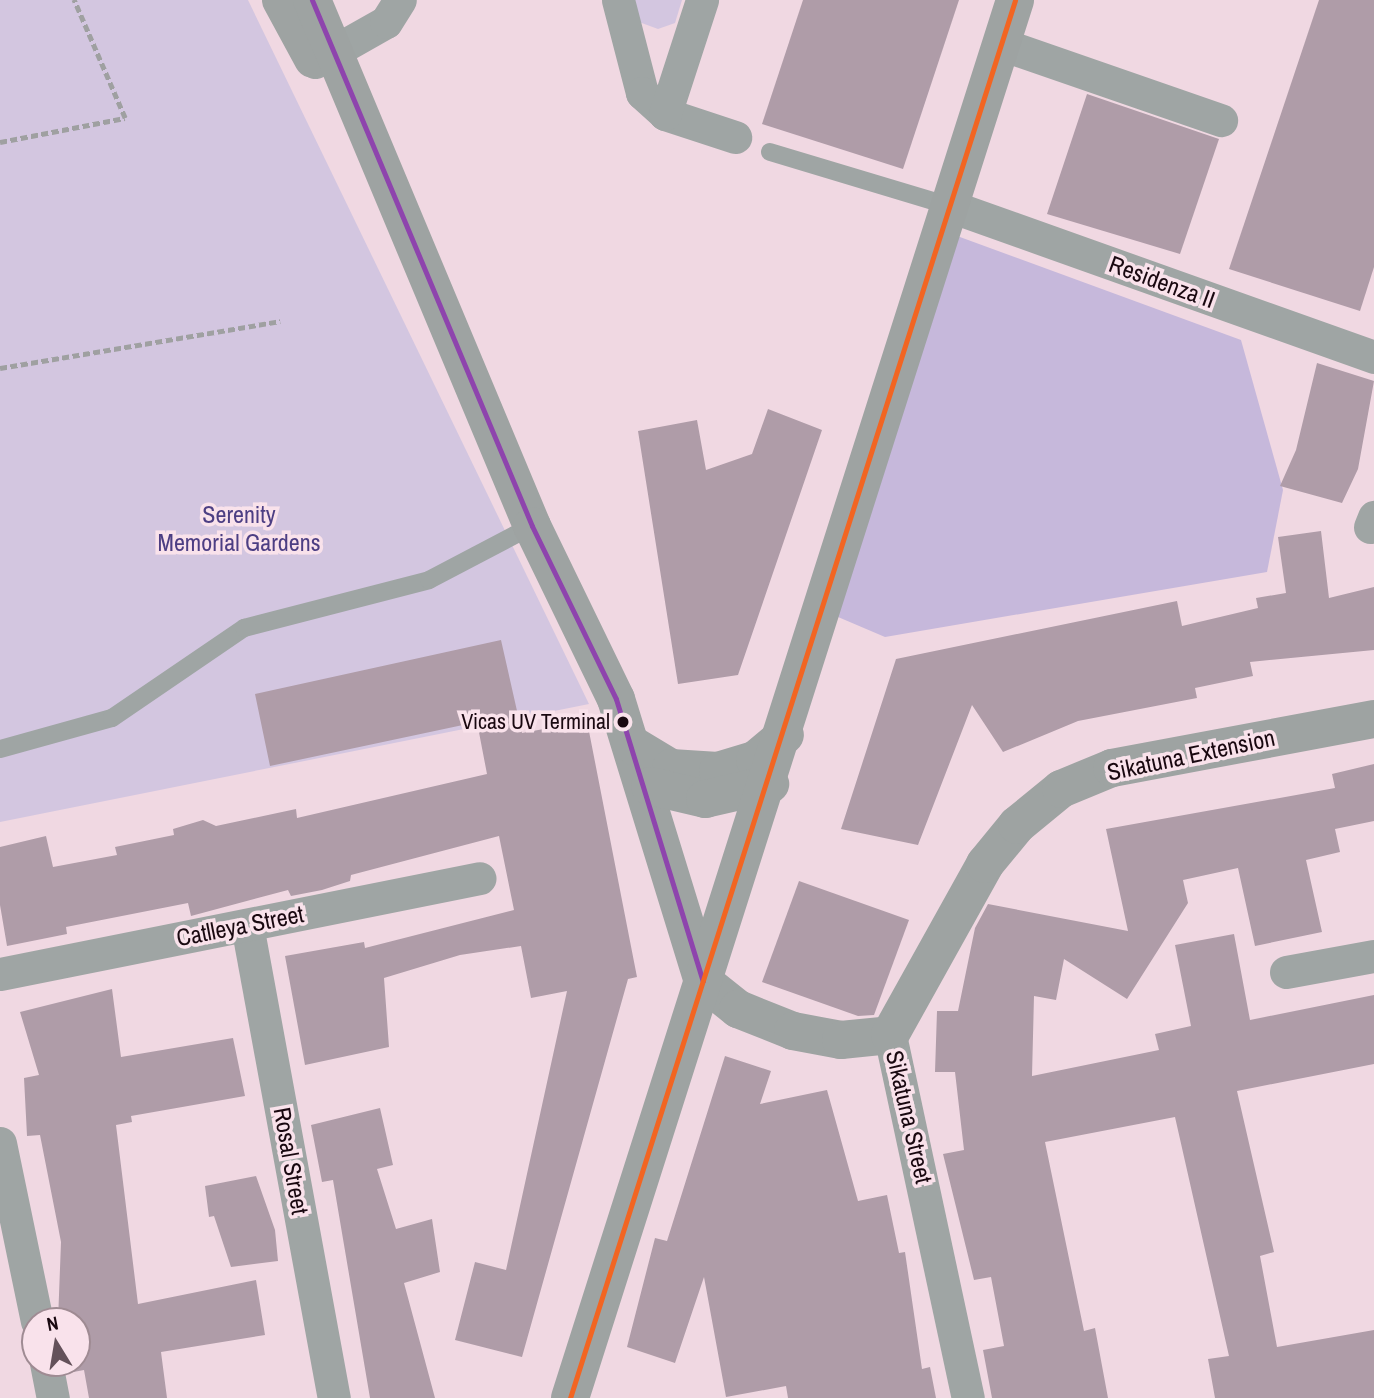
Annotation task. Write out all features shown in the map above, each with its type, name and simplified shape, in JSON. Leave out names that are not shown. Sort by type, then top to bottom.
[{"type":"main road","points":[[281,0],[326,56],[344,89],[532,526],[631,744],[703,981]]},
{"type":"main road","points":[[312,0],[326,56]]},
{"type":"main road","points":[[570,1398],[703,981],[770,783],[1015,0]]},
{"type":"main road","name":"Sikatuna Extension","points":[[891,1035],[985,864],[1017,825],[1061,789],[1112,768],[1374,719]]},
{"type":"main road","points":[[631,744],[671,768],[718,771],[755,760],[785,735]]},
{"type":"main road","points":[[645,784],[705,799],[770,783]]},
{"type":"main road","name":"Sikatuna Street","points":[[703,981],[738,1009],[793,1031],[841,1040],[891,1035]]},
{"type":"street","points":[[326,56],[386,22],[400,0]]},
{"type":"street","points":[[618,0],[642,93],[665,114],[735,137]]},
{"type":"street","points":[[665,114],[702,0]]},
{"type":"street","points":[[1001,44],[1222,120]]},
{"type":"street","name":"Residenza II","points":[[950,206],[1374,357]]},
{"type":"street","name":"Catlleya Street","points":[[0,974],[479,878]]},
{"type":"street","name":"Rosal Street","points":[[247,925],[334,1398]]},
{"type":"street","points":[[1286,972],[1374,956]]},
{"type":"street","name":"Sikatuna Street","points":[[891,1035],[968,1398]]},
{"type":"street","points":[[0,1143],[34,1307]]},
{"type":"street","points":[[49,1377],[53,1398]]},
{"type":"lane","points":[[770,152],[950,206]]},
{"type":"lane","points":[[0,749],[112,718],[244,628],[429,580],[532,526]]},
{"type":"path","points":[[0,142],[125,118],[74,0]]},
{"type":"path","points":[[0,368],[280,321]]},
{"type":"green space","name":"Serenity Memorial Gardens","points":[[0,0],[248,0],[589,704],[0,822]]},
{"type":"green space","points":[[635,0],[682,0],[675,23],[658,29],[639,22]]},
{"type":"shaded area","points":[[949,233],[1241,340],[1283,490],[1267,572],[885,637],[831,614]]},
{"type":"building","points":[[803,0],[959,0],[903,169],[762,124]]},
{"type":"building","points":[[1319,0],[1374,0],[1374,267],[1360,311],[1229,269]]},
{"type":"building","points":[[1087,94],[1219,139],[1180,254],[1047,214]]},
{"type":"building","points":[[1317,363],[1374,381],[1358,469],[1342,503],[1280,486],[1296,450]]},
{"type":"building","points":[[768,409],[822,430],[738,675],[678,684],[638,431],[697,420],[706,470],[752,454]]},
{"type":"building","points":[[1321,531],[1329,598],[1374,587],[1374,650],[1250,662],[1253,676],[1195,688],[1197,698],[1078,721],[1003,752],[972,705],[918,845],[841,829],[896,659],[1177,601],[1182,626],[1258,608],[1256,598],[1286,593],[1278,537]]},
{"type":"building","points":[[501,640],[522,733],[587,721],[637,977],[628,979],[522,1357],[455,1340],[475,1262],[506,1270],[567,991],[531,998],[521,946],[460,955],[384,978],[389,1047],[305,1065],[285,956],[364,942],[365,948],[514,910],[499,836],[351,875],[350,881],[322,890],[291,896],[288,890],[191,916],[188,903],[66,927],[67,934],[7,946],[0,905],[0,847],[46,836],[53,867],[117,855],[115,847],[174,835],[173,829],[203,820],[216,826],[296,809],[297,818],[487,774],[477,722],[270,766],[255,694]]},
{"type":"building","points":[[1374,764],[1374,821],[1335,829],[1340,852],[1306,860],[1322,932],[1255,946],[1238,868],[1183,880],[1188,903],[1127,999],[1064,959],[1056,1000],[1034,996],[1032,1076],[1159,1050],[1155,1034],[1191,1026],[1175,945],[1234,934],[1250,1020],[1374,995],[1374,1064],[1237,1091],[1274,1252],[1260,1256],[1277,1347],[1374,1330],[1374,1398],[1215,1398],[1208,1359],[1229,1356],[1175,1117],[1045,1142],[1084,1331],[1095,1328],[1108,1398],[992,1398],[983,1350],[1004,1346],[991,1277],[974,1280],[943,1154],[964,1150],[955,1072],[935,1072],[937,1011],[958,1011],[975,928],[988,904],[1128,931],[1106,829],[1335,788],[1332,774]]},
{"type":"building","points":[[799,881],[909,920],[874,1015],[858,1016],[762,982]]},
{"type":"building","points":[[112,989],[121,1057],[233,1038],[245,1096],[131,1116],[132,1122],[116,1125],[138,1304],[256,1280],[265,1335],[161,1352],[167,1398],[89,1398],[85,1377],[91,1377],[91,1307],[59,1307],[61,1242],[40,1135],[27,1136],[24,1078],[39,1075],[20,1012]]},
{"type":"building","points":[[725,1056],[771,1071],[760,1104],[827,1090],[858,1201],[887,1195],[899,1253],[905,1252],[922,1369],[930,1367],[936,1398],[788,1398],[786,1386],[726,1397],[704,1277],[675,1363],[627,1347],[655,1238],[667,1241]]},
{"type":"building","points":[[380,1108],[393,1165],[377,1169],[396,1229],[432,1219],[440,1272],[404,1283],[435,1398],[370,1398],[333,1180],[322,1182],[311,1125]]},
{"type":"building","points":[[256,1176],[275,1230],[278,1261],[231,1267],[214,1216],[209,1217],[205,1186]]},
{"type":"transit line","points":[[312,0],[532,526],[616,699],[703,981]]},
{"type":"transit line","points":[[570,1398],[1015,0]]},
{"type":"place","name":"Vicas UV Terminal","points":[[623,722]]}]
